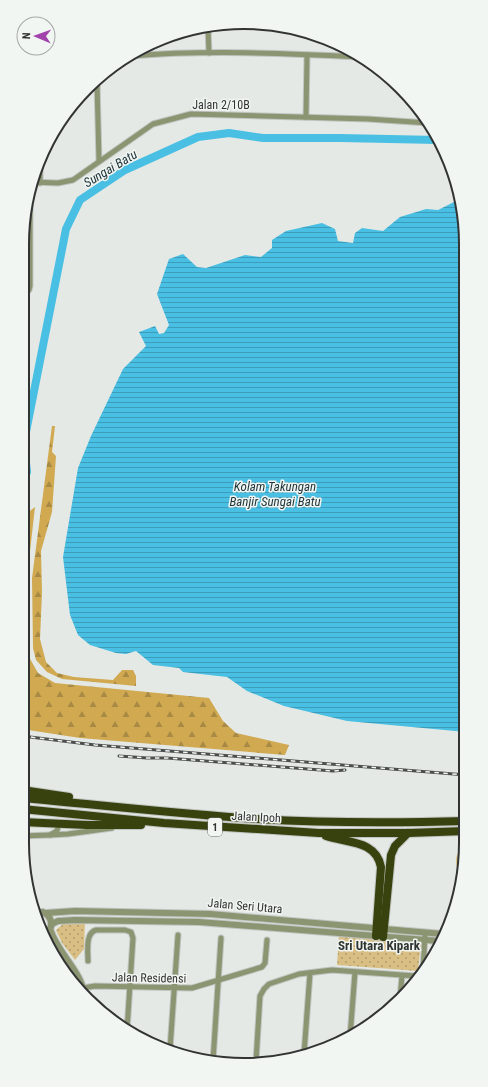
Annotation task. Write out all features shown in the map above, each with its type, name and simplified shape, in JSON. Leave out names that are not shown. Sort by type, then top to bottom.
[{"type":"highway","points":[[29,791],[165,811]]},
{"type":"highway","name":"Jalan Ipoh","points":[[29,799],[249,818],[315,822],[392,823],[459,821]]},
{"type":"highway","name":"Jalan Ipoh","points":[[29,810],[164,823],[319,833],[459,831]]},
{"type":"highway","points":[[29,822],[131,825],[164,823]]},
{"type":"highway","points":[[319,833],[338,839],[360,843],[372,850],[380,859],[380,933]]},
{"type":"highway","points":[[380,933],[391,855],[395,846],[408,833]]},
{"type":"street","points":[[208,32],[209,53]]},
{"type":"street","points":[[141,55],[209,53],[349,57]]},
{"type":"street","points":[[306,117],[307,55]]},
{"type":"street","points":[[97,87],[99,161]]},
{"type":"street","name":"Jalan 2/10B","points":[[40,182],[58,183],[72,180],[153,124],[191,114],[368,119],[421,123]]},
{"type":"street","points":[[40,175],[40,182]]},
{"type":"street","points":[[29,290],[30,223]]},
{"type":"street","points":[[50,835],[56,831],[58,827],[55,823]]},
{"type":"street","points":[[29,836],[68,834],[131,825]]},
{"type":"street","name":"Jalan Seri Utara","points":[[40,912],[75,911],[210,914],[435,941]]},
{"type":"street","points":[[46,913],[49,916],[49,929],[59,950],[75,970],[84,987]]},
{"type":"street","name":"Jalan Seri Utara","points":[[49,929],[62,920],[75,920],[199,922],[380,933],[439,934]]},
{"type":"street","points":[[88,962],[89,936],[92,931],[125,930],[131,932],[133,938],[126,1023]]},
{"type":"street","points":[[424,960],[425,933]]},
{"type":"street","points":[[170,1045],[173,988],[178,936]]},
{"type":"street","points":[[213,1056],[222,938]]},
{"type":"street","name":"Jalan Residensi","points":[[84,987],[192,988],[264,966],[267,940]]},
{"type":"street","points":[[256,1058],[262,992],[269,984],[299,974],[332,970],[413,977]]},
{"type":"street","points":[[351,1030],[355,972]]},
{"type":"street","points":[[304,1050],[310,973]]},
{"type":"street","points":[[401,990],[402,976]]},
{"type":"green space","points":[[52,426],[55,426],[52,452],[56,456],[52,512],[41,551],[42,592],[40,639],[46,662],[57,673],[74,677],[113,680],[122,670],[133,670],[136,676],[136,686],[62,679],[47,672],[36,660],[33,648],[32,578]]},
{"type":"green space","points":[[35,507],[29,560],[29,512]]},
{"type":"green space","points":[[29,657],[38,673],[55,683],[209,698],[223,721],[236,733],[289,745],[285,755],[80,738],[29,730]]},
{"type":"shaded area","points":[[459,849],[457,868],[456,865]]},
{"type":"shaded area","points":[[65,922],[85,922],[84,949],[75,960],[62,943],[56,930]]},
{"type":"shaded area","points":[[339,935],[421,942],[417,971],[337,965]]},
{"type":"water","name":"Kolam Takungan Banjir Sungai Batu","points":[[455,202],[459,230],[459,731],[347,721],[284,706],[247,691],[227,677],[183,672],[179,668],[153,665],[136,651],[126,654],[116,653],[90,645],[78,635],[70,615],[63,557],[78,468],[91,436],[123,369],[146,346],[139,332],[155,326],[159,334],[164,333],[169,325],[157,294],[169,259],[183,254],[197,267],[206,268],[245,255],[261,257],[272,248],[272,240],[286,231],[322,223],[335,229],[338,241],[353,243],[355,233],[362,228],[383,231],[400,217],[426,209],[438,210]]},
{"type":"waterway","name":"Sungai Batu","points":[[29,417],[66,229],[80,200],[125,170],[198,137],[229,133],[263,138],[432,140]]},
{"type":"railway","points":[[29,737],[95,745],[459,774]]},
{"type":"railway","points":[[119,756],[167,758],[333,771],[345,770]]},
{"type":"district","name":"Sri Utara Kipark","points":[[379,945]]}]
